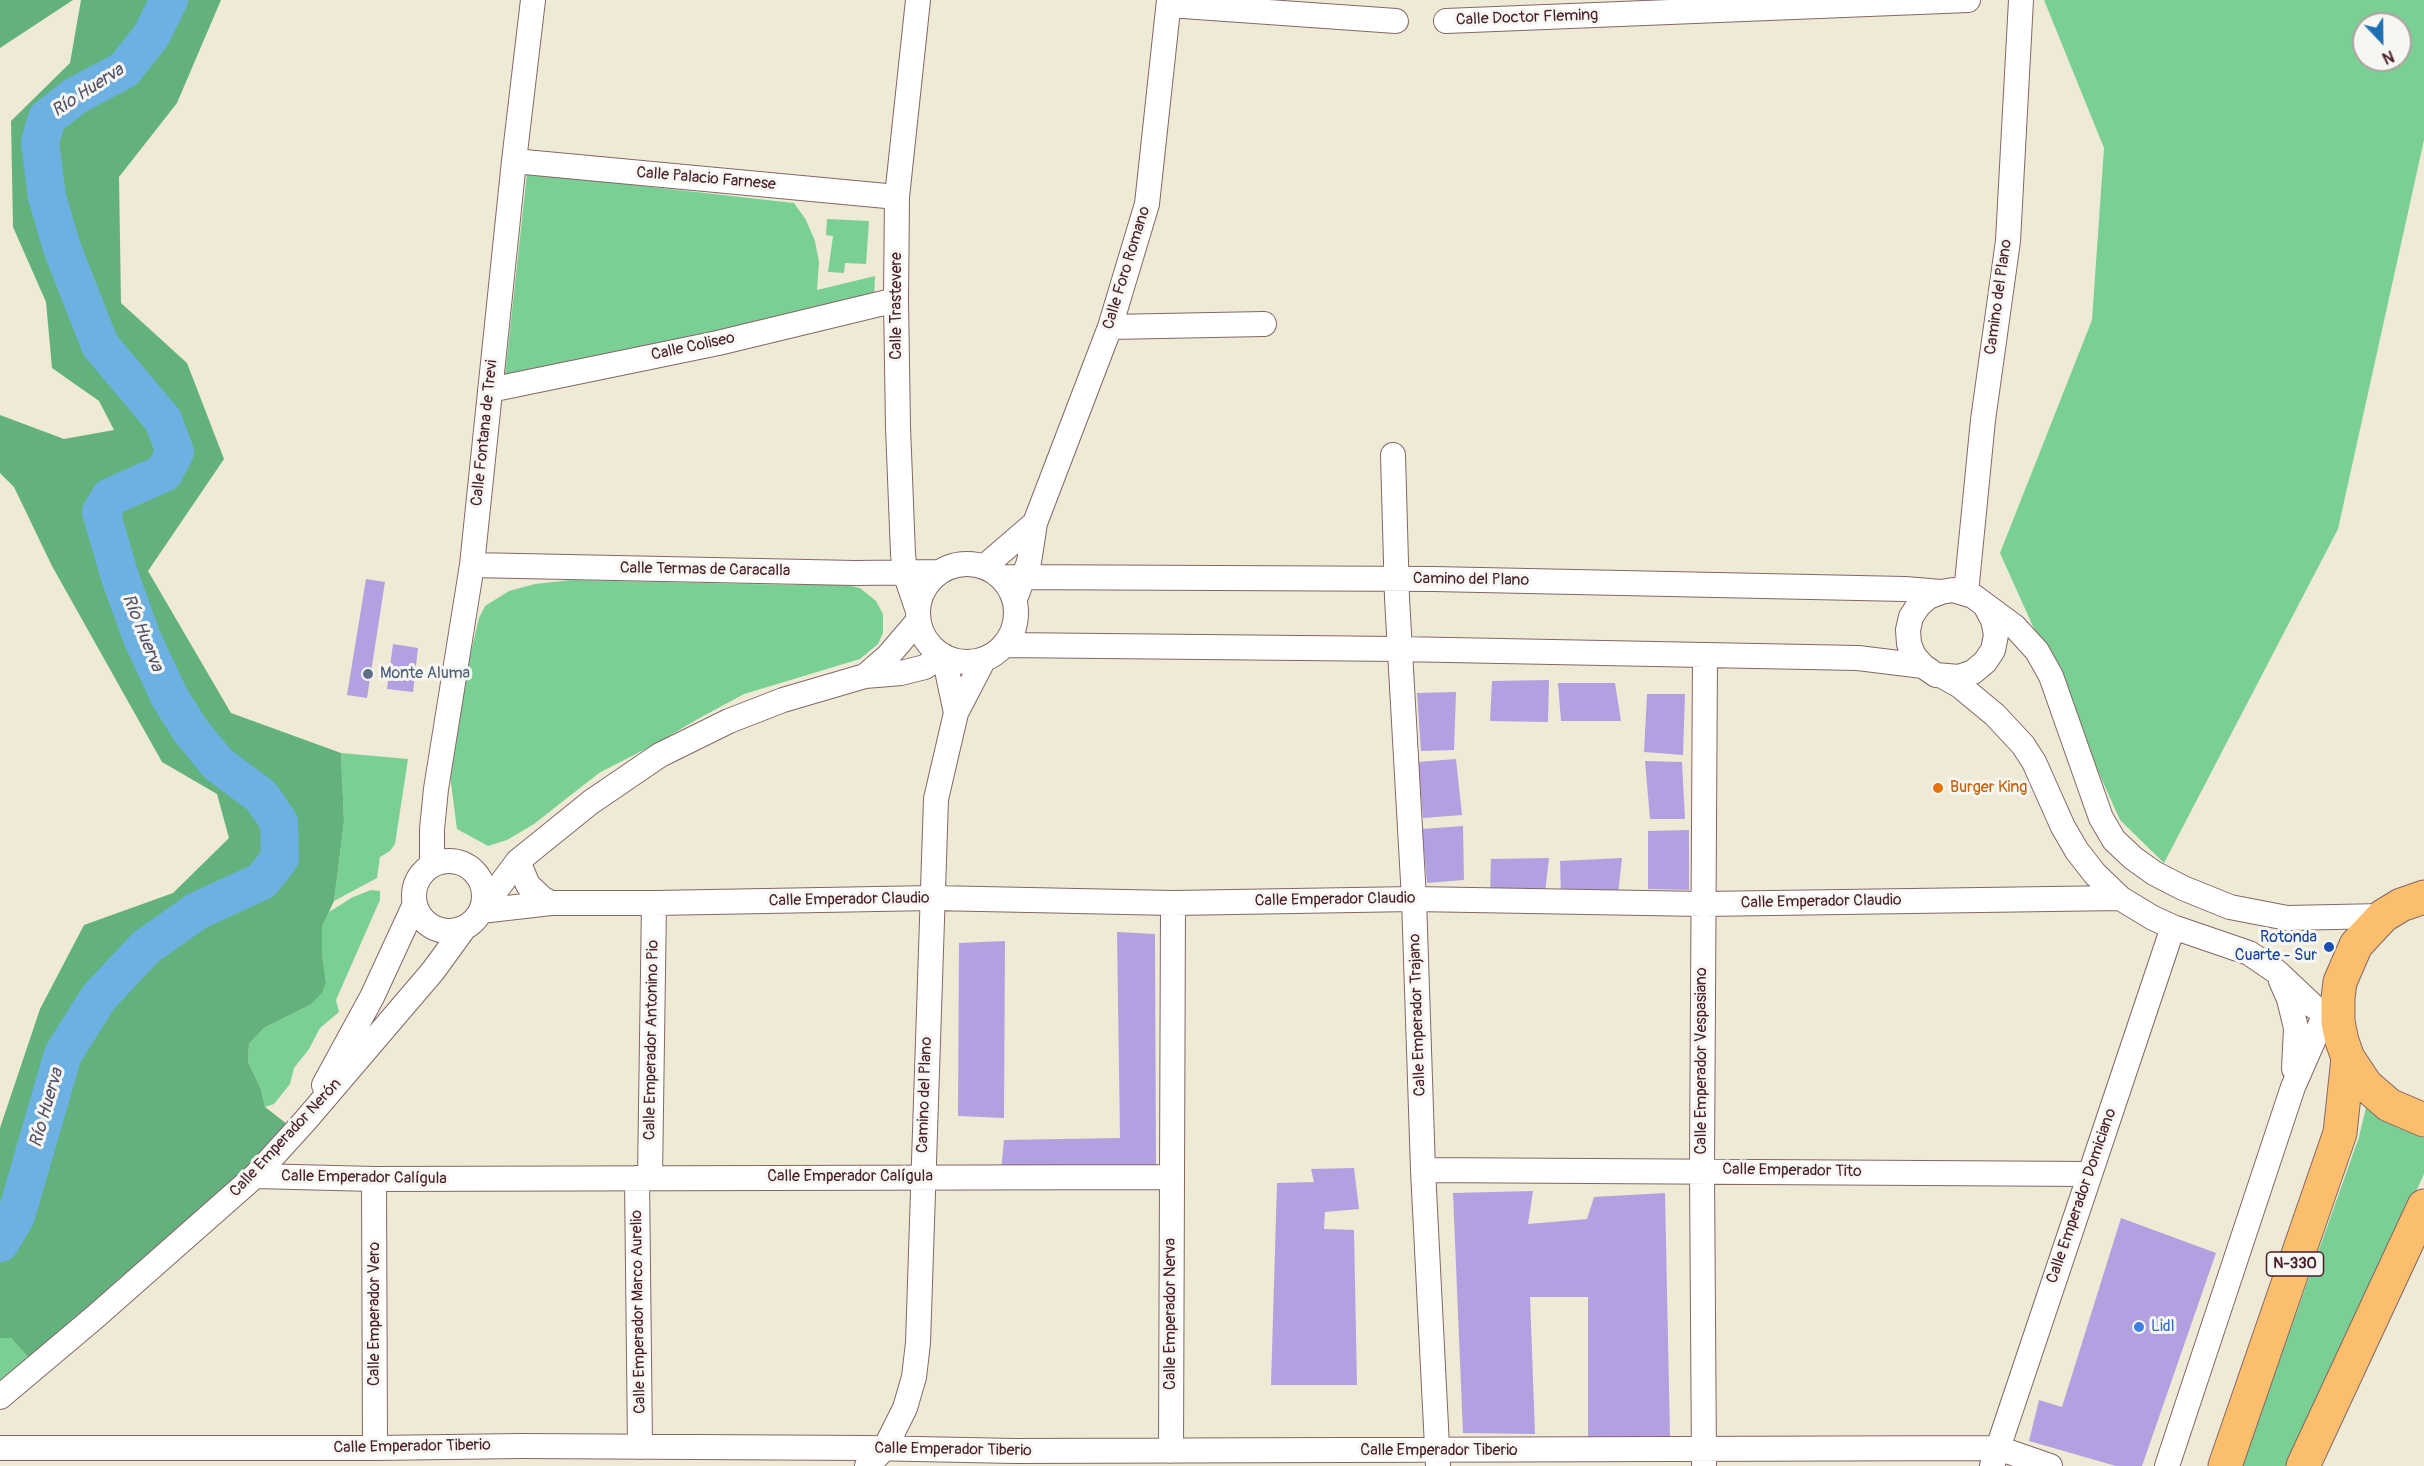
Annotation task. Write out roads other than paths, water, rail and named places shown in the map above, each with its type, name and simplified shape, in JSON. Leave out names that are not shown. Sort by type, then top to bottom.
[{"type":"highway","points":[[2334,1011],[2340,982],[2356,945],[2383,916],[2423,895]]},
{"type":"highway","name":"N-330","points":[[2334,1011],[2348,1058],[2366,1085],[2389,1105],[2424,1120]]},
{"type":"highway","name":"N-330","points":[[2225,1466],[2340,1133],[2348,1058]]},
{"type":"highway","points":[[2303,1466],[2424,1206]]},
{"type":"street","name":"Calle Fontana de Trevi","points":[[432,865],[432,829],[436,789],[472,565],[533,0]]},
{"type":"street","name":"Calle Trastevere","points":[[918,0],[897,197],[896,300],[897,427],[905,573],[918,616]]},
{"type":"street","name":"Calle Doctor Fleming","points":[[1446,21],[1968,0]]},
{"type":"street","name":"Camino del Plano","points":[[1966,592],[1983,420],[2008,241],[2021,0]]},
{"type":"street","points":[[1169,3],[1396,21]]},
{"type":"street","name":"Calle Foro Romano","points":[[1004,573],[1035,523],[1110,327],[1147,204],[1169,3]]},
{"type":"street","name":"Calle Palacio Farnese","points":[[514,160],[897,197]]},
{"type":"street","name":"Calle Coliseo","points":[[490,390],[718,342],[896,300]]},
{"type":"street","points":[[1110,327],[1264,324]]},
{"type":"street","name":"Calle Emperador Trajano","points":[[1393,455],[1399,649],[1414,899],[1423,1170],[1437,1459]]},
{"type":"street","name":"Calle Foro Romano","points":[[1004,573],[1035,523]]},
{"type":"street","points":[[1004,573],[962,563],[939,572],[924,589],[918,616],[926,640],[943,656],[963,662],[984,659],[995,654],[1004,645],[1399,649],[1858,658],[1923,666]]},
{"type":"street","name":"Calle Termas de Caracalla","points":[[472,565],[939,572]]},
{"type":"street","name":"Camino del Plano","points":[[1004,573],[1905,588],[1941,592]]},
{"type":"street","name":"Calle Foro Romano","points":[[1004,573],[1017,609],[1014,628],[1004,645]]},
{"type":"street","points":[[2167,1466],[2293,1087],[2334,1011],[2298,993],[2277,972],[2249,953],[2153,918],[2120,898],[2095,874],[2077,851],[2063,826],[2034,762],[2023,745],[1995,715],[1960,686],[1923,666],[1914,656],[1909,644],[1908,630],[1911,617],[1918,606],[1928,597],[1941,592],[1953,590],[1966,592],[2015,627],[2037,651],[2051,676],[2101,818],[2114,840],[2154,873],[2183,888],[2230,907],[2287,918],[2383,916]]},
{"type":"street","points":[[1944,677],[1959,677],[1973,672],[1985,662],[1993,650],[1996,635],[1993,620],[1986,607]]},
{"type":"street","name":"Calle Emperador Nerón","points":[[865,676],[888,656],[918,616]]},
{"type":"street","name":"Calle Emperador Vespasiano","points":[[1704,1458],[1702,1170],[1706,655]]},
{"type":"street","name":"Camino del Plano","points":[[943,656],[956,713]]},
{"type":"street","name":"Calle Emperador Nerón","points":[[0,1397],[104,1310],[255,1176],[433,971],[518,861],[591,802],[660,755],[759,709],[865,676],[925,667],[943,656]]},
{"type":"street","name":"Camino del Plano","points":[[867,1466],[885,1448],[905,1408],[914,1377],[918,1343],[936,799],[956,713],[984,659]]},
{"type":"street","points":[[452,861],[470,868],[478,876],[483,886],[484,898],[476,915],[455,930],[435,928],[426,922],[415,904],[414,892],[423,872],[432,865],[452,861]]},
{"type":"street","points":[[470,868],[518,861],[528,885],[551,903]]},
{"type":"street","name":"Calle Emperador Claudio","points":[[476,915],[551,903],[933,898],[1173,903],[1414,899],[1703,904],[2120,898]]},
{"type":"street","name":"Calle Emperador Antonino Pio","points":[[643,1178],[654,903]]},
{"type":"street","points":[[1171,1177],[1173,903]]},
{"type":"street","points":[[304,1121],[349,1035],[372,997],[415,904]]},
{"type":"street","name":"Calle Emperador Domiciano","points":[[1995,1457],[2173,927]]},
{"type":"street","points":[[2277,972],[2289,999],[2296,1028],[2293,1087]]},
{"type":"street","name":"Calle Emperador Tito","points":[[1423,1170],[2089,1174]]},
{"type":"street","name":"Calle Emperador Calígula","points":[[255,1176],[374,1179],[1171,1177]]},
{"type":"street","name":"Calle Emperador Nerva","points":[[1170,1451],[1171,1177]]},
{"type":"street","name":"Calle Emperador Marco Aurelio","points":[[640,1447],[643,1178]]},
{"type":"street","name":"Calle Emperador Vero","points":[[374,1179],[375,1449]]},
{"type":"street","name":"Calle Emperador Tiberio","points":[[0,1448],[218,1457],[375,1449],[483,1456],[640,1447],[827,1457],[885,1448],[1015,1459],[1170,1451],[1437,1459],[1995,1457],[2050,1466]]},
{"type":"waterway","name":"Río Huerva","points":[[0,1243],[16,1216],[63,1054],[99,997],[146,947],[197,911],[262,881],[280,858],[279,822],[261,796],[218,764],[191,731],[170,698],[142,638],[120,577],[101,512],[110,497],[164,473],[175,452],[163,420],[100,345],[62,248],[47,197],[40,142],[47,118],[75,96],[124,70],[151,36],[169,0]]},
{"type":"place","name":"Monte Aluma","points":[[368,674]]},
{"type":"place","name":"Burger King","points":[[1938,788]]},
{"type":"place","name":"Rotonda Cuarte - Sur","points":[[2329,947]]},
{"type":"place","name":"Lidl","points":[[2139,1327]]}]
